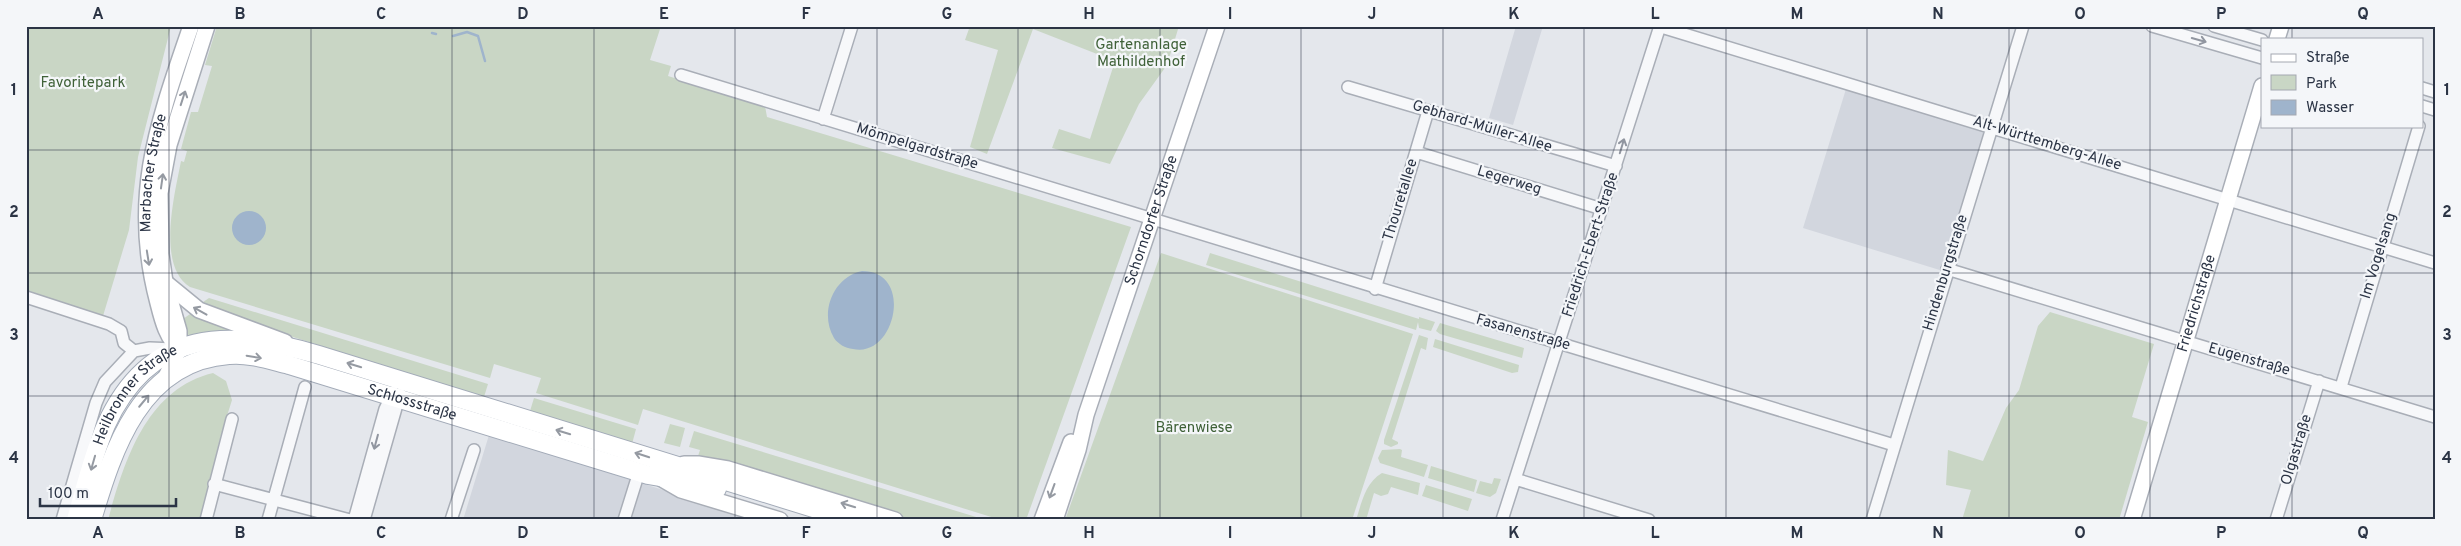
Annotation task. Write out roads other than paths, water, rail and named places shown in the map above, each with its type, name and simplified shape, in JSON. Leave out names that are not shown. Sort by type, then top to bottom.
[{"type":"main road","name":"Marbacher Straße","points":[[164,353],[171,340],[154,288],[147,248],[146,186],[160,123],[190,26]]},
{"type":"main road","name":"Marbacher Straße","points":[[164,353],[179,331],[165,282],[158,223],[163,174],[181,104],[207,26]]},
{"type":"main road","name":"Schorndorfer Straße","points":[[1054,520],[1078,450],[1086,415],[1217,26]]},
{"type":"main road","points":[[2277,38],[2281,26]]},
{"type":"main road","name":"Friedrichstraße","points":[[2132,520],[2261,89]]},
{"type":"main road","points":[[165,282],[185,300],[204,313],[270,335],[294,347]]},
{"type":"main road","name":"Schlossstraße","points":[[164,353],[207,340],[234,338],[294,347],[852,520]]},
{"type":"main road","points":[[165,379],[164,353],[206,359]]},
{"type":"main road","name":"Heilbronner Straße","points":[[76,520],[80,483],[115,408],[125,392],[164,353]]},
{"type":"main road","name":"Schlossstraße","points":[[165,379],[206,359],[229,355],[253,356],[289,365],[639,472],[708,487],[815,520]]},
{"type":"main road","name":"Heilbronner Straße","points":[[92,520],[108,468],[126,426],[137,409],[165,379]]},
{"type":"main road","name":"Schorndorfer Straße","points":[[1042,520],[1067,451],[1086,415]]},
{"type":"main road","name":"Schlossstraße","points":[[675,464],[698,464],[728,469],[895,520]]},
{"type":"main road","name":"Schlossstraße","points":[[659,477],[681,490],[753,516],[780,520]]},
{"type":"street","points":[[823,119],[852,26]]},
{"type":"street","name":"Alt-Württemberg-Allee","points":[[1659,26],[2435,263]]},
{"type":"street","name":"Friedrich-Ebert-Straße","points":[[1502,520],[1573,303],[1659,26]]},
{"type":"street","name":"Hindenburgstraße","points":[[1872,520],[1947,269],[2023,26]]},
{"type":"street","points":[[2152,26],[2261,58]]},
{"type":"street","points":[[2214,26],[2261,40]]},
{"type":"street","name":"Mömpelgardstraße","points":[[682,75],[1153,219]]},
{"type":"street","name":"Gebhard-Müller-Allee","points":[[1348,87],[1616,166]]},
{"type":"street","name":"Thouretallee","points":[[1375,289],[1428,110]]},
{"type":"street","name":"Im Vogelsang","points":[[2341,387],[2418,128]]},
{"type":"street","name":"Legerweg","points":[[1416,152],[1602,209]]},
{"type":"street","name":"Fasanenstraße","points":[[1153,219],[1375,289],[1894,445]]},
{"type":"street","name":"Eugenstraße","points":[[1947,269],[2435,417]]},
{"type":"street","points":[[26,297],[109,324],[121,331],[124,343],[134,351]]},
{"type":"street","name":"Heilbronner Straße","points":[[62,520],[80,483],[96,404],[105,382],[117,366],[134,351],[164,353]]},
{"type":"street","points":[[354,520],[400,380]]},
{"type":"street","name":"Olgastraße","points":[[2276,520],[2319,381]]},
{"type":"street","points":[[268,520],[306,387]]},
{"type":"street","points":[[364,520],[395,397]]},
{"type":"street","points":[[206,520],[232,419]]},
{"type":"street","points":[[451,520],[474,450]]},
{"type":"street","points":[[624,520],[639,472]]},
{"type":"street","points":[[1514,479],[1649,520]]},
{"type":"street","points":[[214,484],[350,520]]},
{"type":"water","points":[[249,211],[261,216],[266,228],[261,240],[249,245],[237,240],[232,228],[237,216]]},
{"type":"water","points":[[862,271],[879,275],[889,285],[894,298],[893,314],[888,329],[880,341],[868,349],[853,349],[847,348],[834,338],[828,318],[829,307],[836,288],[843,280]]},
{"type":"waterway","points":[[453,36],[467,32],[478,36],[485,61]]},
{"type":"waterway","points":[[432,33],[436,34]]},
{"type":"park label","name":"Gartenanlage Mathildenhof","points":[[1141,54]]},
{"type":"park label","name":"Favoritepark","points":[[83,83]]},
{"type":"park label","name":"Bärenwiese","points":[[1194,428]]}]
